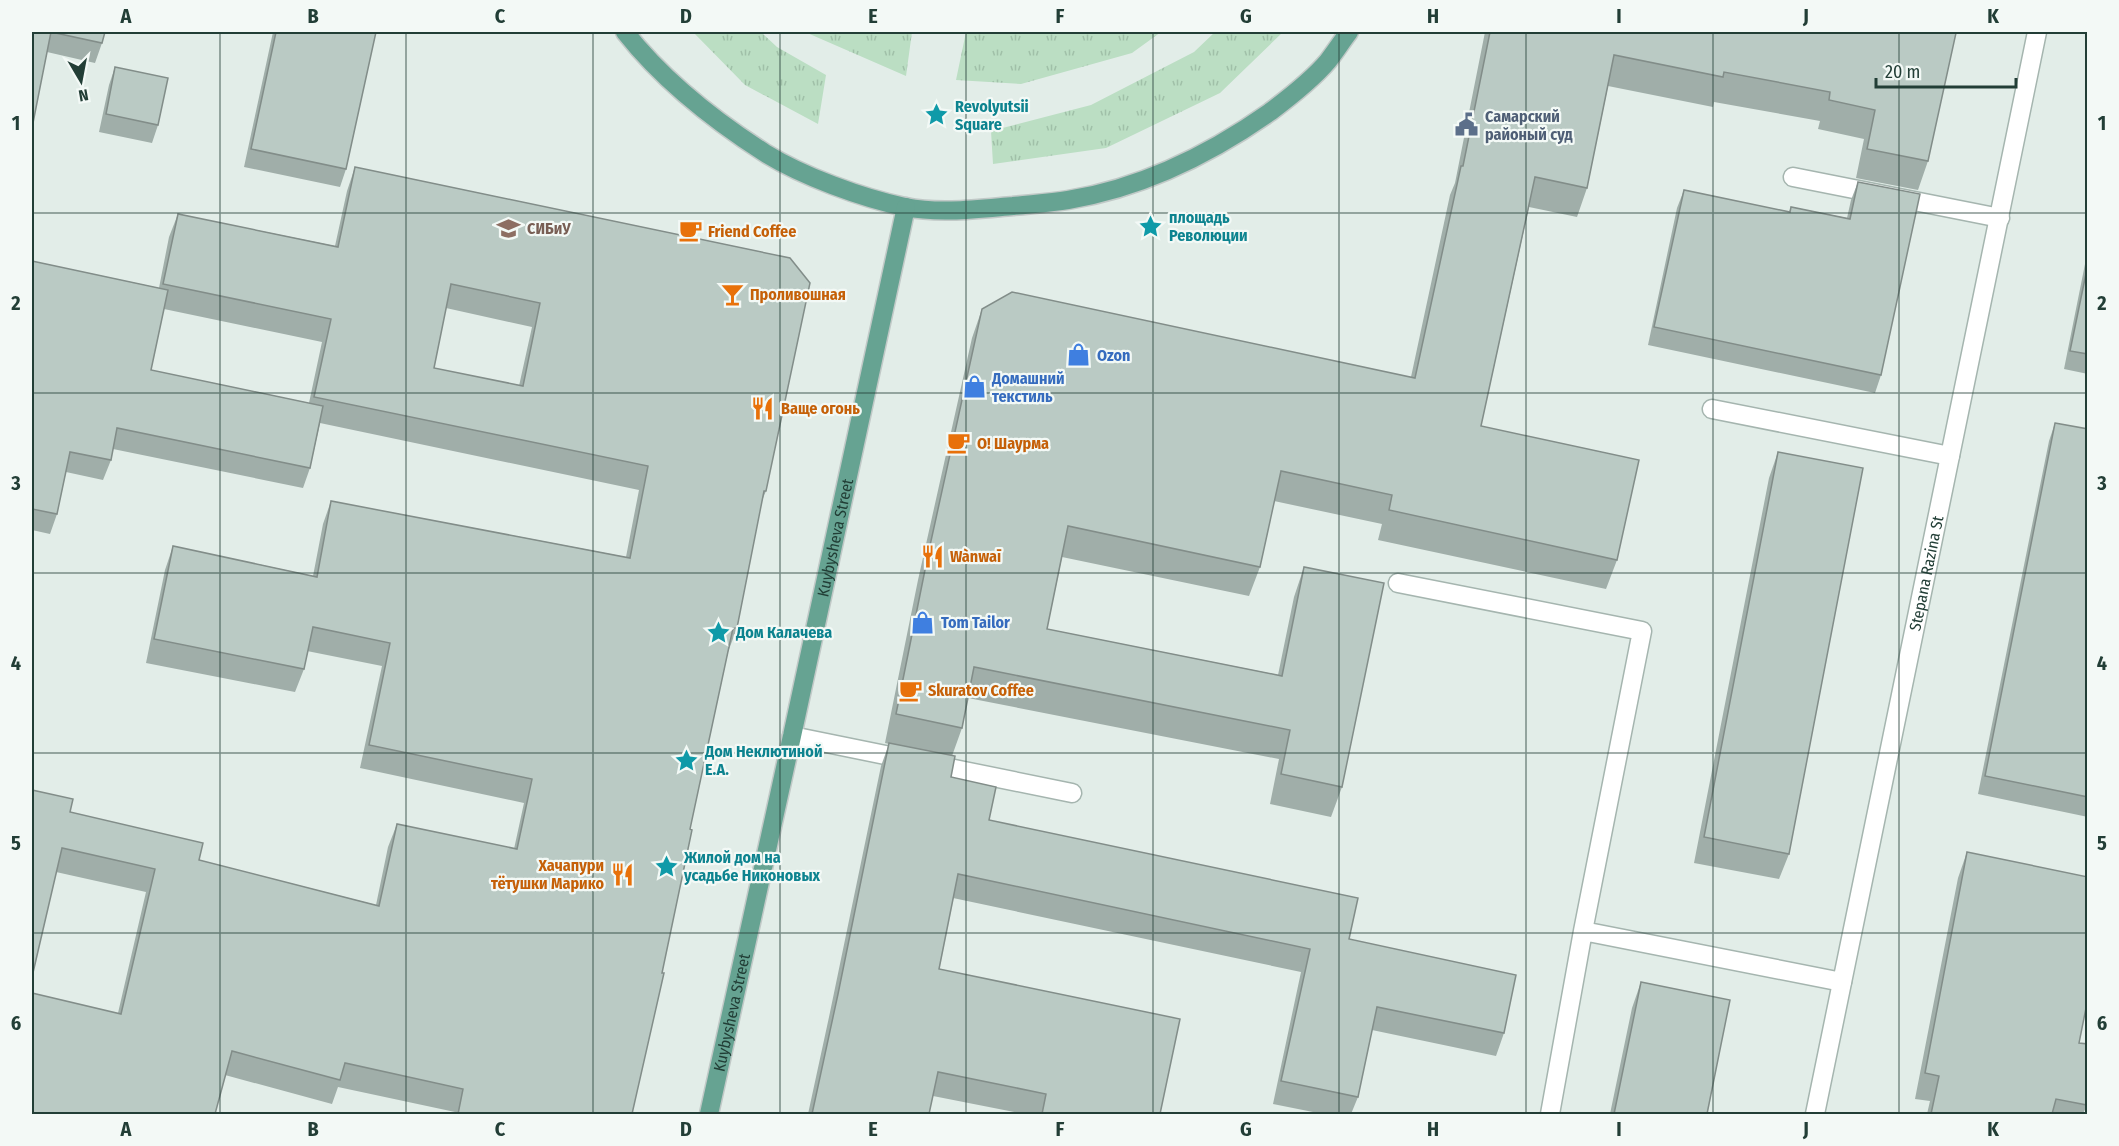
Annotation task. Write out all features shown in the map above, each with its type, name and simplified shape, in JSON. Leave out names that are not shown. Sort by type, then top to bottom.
[{"type":"main road","points":[[625,32],[681,89],[767,154],[817,178],[906,207],[965,211],[1068,200],[1125,186],[1184,164],[1240,133],[1290,97],[1326,62],[1349,32]]},
{"type":"main road","name":"Kuybysheva Street","points":[[709,1114],[906,207]]},
{"type":"street","name":"Stepana Razina St","points":[[1815,1114],[2037,32]]},
{"type":"street","points":[[1793,177],[2000,218]]},
{"type":"street","points":[[1712,409],[1950,456]]},
{"type":"street","points":[[1398,583],[1642,631],[1583,931],[1550,1114]]},
{"type":"street","points":[[792,736],[1072,793]]},
{"type":"street","points":[[1583,931],[1842,982]]},
{"type":"green space","points":[[693,32],[761,32],[777,47],[826,75],[818,124],[745,85]]},
{"type":"green space","points":[[805,32],[912,32],[906,76]]},
{"type":"green space","points":[[966,32],[1161,32],[1132,53],[1021,84],[956,80]]},
{"type":"green space","points":[[1215,32],[1283,32],[1220,93],[1106,148],[993,164],[991,131],[1091,105],[1194,52]]},
{"type":"building","points":[[32,32],[51,32],[32,128]]},
{"type":"building","points":[[51,32],[105,32],[102,43]]},
{"type":"building","points":[[276,32],[376,32],[346,169],[251,149]]},
{"type":"building","points":[[1490,32],[1956,33],[1928,161],[1867,149],[1875,110],[1829,100],[1830,92],[1724,72],[1723,77],[1614,55],[1587,188],[1535,177],[1481,426],[1639,460],[1617,560],[1389,510],[1392,495],[1281,471],[1260,567],[1068,526],[1047,629],[1282,676],[1304,567],[1384,583],[1342,787],[1281,774],[1290,730],[974,667],[962,728],[896,714],[982,309],[1012,292],[1415,378],[1461,166],[1463,166]]},
{"type":"building","points":[[115,67],[168,78],[158,125],[106,114]]},
{"type":"building","points":[[355,167],[790,258],[810,283],[766,491],[764,491],[737,628],[733,628],[690,829],[692,830],[662,973],[664,973],[632,1114],[458,1114],[463,1089],[345,1063],[340,1080],[232,1051],[215,1114],[32,1114],[32,993],[121,1014],[155,869],[62,848],[32,977],[32,790],[73,799],[70,812],[203,843],[199,860],[379,906],[397,824],[517,849],[532,779],[369,745],[390,643],[313,627],[304,669],[154,639],[173,546],[317,577],[331,501],[630,558],[648,466],[314,397],[331,319],[163,284],[178,214],[338,247]],"holes":[[[451,284],[540,303],[523,386],[434,368]]]},
{"type":"building","points":[[1858,182],[1920,194],[1881,375],[1654,327],[1684,190],[1790,212],[1791,207],[1850,219]]},
{"type":"building","points":[[32,261],[168,290],[151,370],[323,406],[310,468],[117,428],[111,460],[70,452],[57,514],[32,509]]},
{"type":"building","points":[[2088,264],[2088,354],[2070,351]]},
{"type":"building","points":[[2055,423],[2088,429],[2088,797],[1985,776]]},
{"type":"building","points":[[1778,452],[1863,468],[1789,854],[1704,837]]},
{"type":"building","points":[[889,743],[955,756],[951,777],[996,787],[989,820],[1358,898],[1349,939],[1516,975],[1504,1033],[1377,1007],[1358,1097],[1281,1081],[1310,949],[958,874],[939,969],[1180,1019],[1160,1114],[1042,1114],[1046,1094],[938,1072],[929,1114],[812,1114]]},
{"type":"building","points":[[1967,852],[2088,877],[2088,998],[2079,1043],[2088,1044],[2087,1105],[2056,1099],[2052,1114],[1931,1114],[1939,1076],[1925,1073]]},
{"type":"building","points":[[1641,982],[1730,1000],[1707,1114],[1614,1114]]},
{"type":"place","name":"Revolyutsii Square","points":[[937,115]]},
{"type":"place","name":"Самарский районый суд","points":[[1467,125]]},
{"type":"place","name":"площадь Революции","points":[[1151,226]]},
{"type":"place","name":"СИБиУ","points":[[509,228]]},
{"type":"place","name":"Friend Coffee","points":[[690,231]]},
{"type":"place","name":"Проливошная","points":[[732,294]]},
{"type":"place","name":"Ozon","points":[[1079,355]]},
{"type":"place","name":"Домашний текстиль","points":[[974,387]]},
{"type":"place","name":"Ваще огонь","points":[[763,408]]},
{"type":"place","name":"О! Шаурма","points":[[959,443]]},
{"type":"place","name":"Wànwaī","points":[[932,556]]},
{"type":"place","name":"Tom Tailor","points":[[923,622]]},
{"type":"place","name":"Дом Калачева","points":[[718,632]]},
{"type":"place","name":"Skuratov Coffee","points":[[910,690]]},
{"type":"place","name":"Дом Неклютиной Е.А.","points":[[687,760]]},
{"type":"place","name":"Жилой дом на усадьбе Никоновых","points":[[666,866]]},
{"type":"place","name":"Хачапури тётушки Марико","points":[[622,874]]}]
